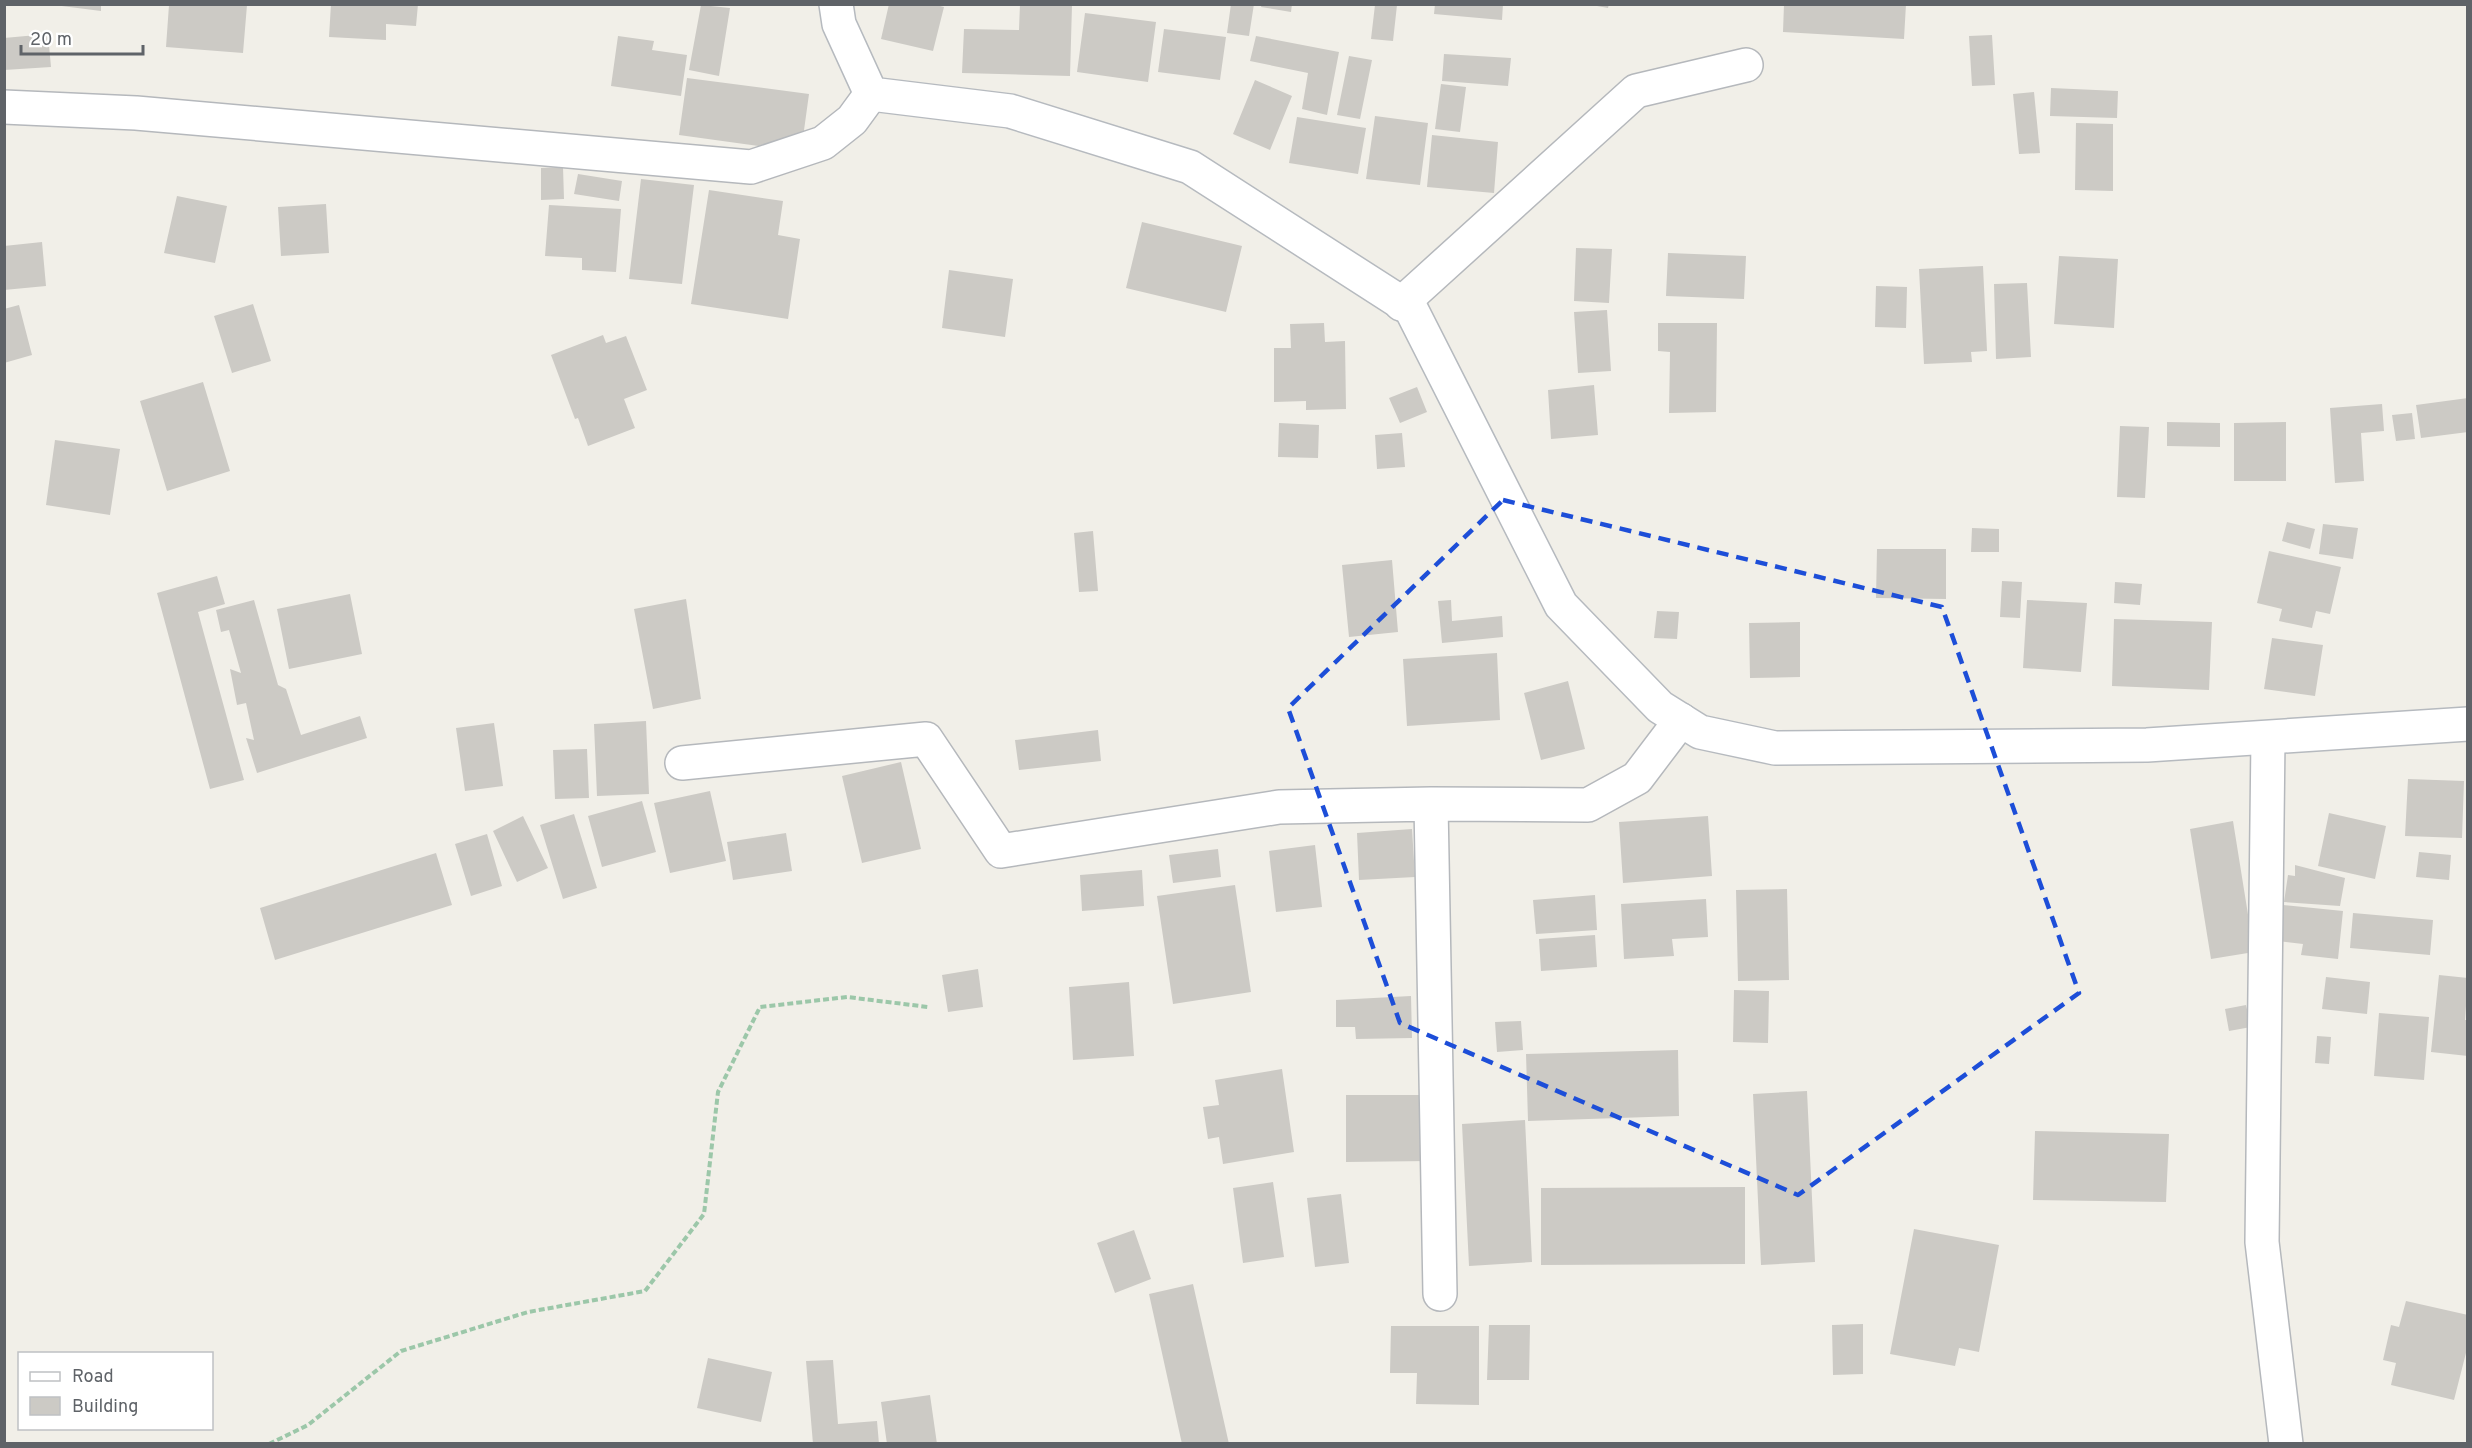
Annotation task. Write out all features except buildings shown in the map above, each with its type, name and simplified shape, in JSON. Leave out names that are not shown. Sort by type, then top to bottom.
[{"type":"street","points":[[836,4],[839,24],[871,94]]},
{"type":"street","points":[[1401,304],[1636,91],[1746,65]]},
{"type":"street","points":[[4,107],[136,113],[751,167],[824,143],[852,120],[871,94]]},
{"type":"street","points":[[871,94],[1010,111],[1190,167],[1410,309],[1561,605],[1660,707],[1700,732],[1775,748],[2147,745],[2468,724]]},
{"type":"street","points":[[682,763],[926,739],[1001,851],[1279,807],[1431,804],[1588,805],[1637,778],[1681,720]]},
{"type":"street","points":[[2268,738],[2262,1242],[2286,1443]]},
{"type":"street","points":[[1431,804],[1440,1294]]},
{"type":"path","points":[[269,1443],[308,1425],[401,1351],[528,1312],[645,1291],[704,1214],[717,1092],[760,1007],[847,997],[928,1007]]},
{"type":"highlighted area","points":[[1503,500],[1942,607],[2079,993],[1798,1195],[1400,1023],[1288,708]]}]
